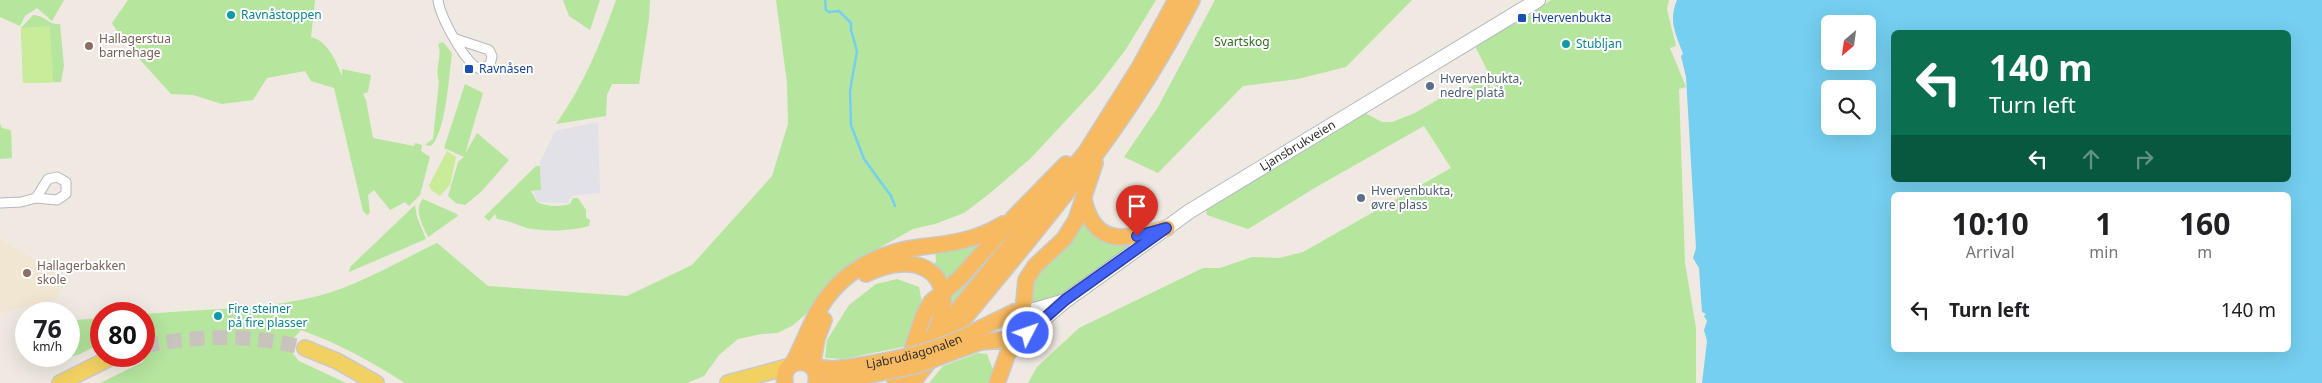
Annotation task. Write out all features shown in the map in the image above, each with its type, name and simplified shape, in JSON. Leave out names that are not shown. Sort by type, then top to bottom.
[{"type":"highway","points":[[895,383],[907,366],[951,318],[1063,182],[1094,141],[1142,63],[1176,0]]},
{"type":"highway","points":[[912,383],[1052,214],[1097,155],[1138,94],[1192,0]]},
{"type":"highway","points":[[907,366],[926,310],[959,279],[1017,214],[1053,178],[1114,106]]},
{"type":"highway","points":[[1019,313],[1026,280],[1035,266],[1067,234],[1076,220],[1097,155]]},
{"type":"highway","points":[[1084,200],[1092,222],[1097,228],[1110,236],[1119,238],[1137,236],[1166,228]]},
{"type":"highway","points":[[785,383],[784,374],[826,299],[835,288],[858,268],[894,252],[975,238],[1000,226],[1017,214]]},
{"type":"highway","points":[[816,383],[816,375],[812,367],[817,338],[824,320],[842,294],[865,275],[889,265],[914,264],[928,270],[937,278],[944,292],[943,313],[933,336]]},
{"type":"highway","points":[[1019,313],[1005,320],[1004,327],[1007,334],[1022,336]]},
{"type":"highway","points":[[997,383],[1007,356],[1022,336],[1030,319],[1019,313]]},
{"type":"highway","name":"Ljabrudiagonalen","points":[[790,365],[803,362],[812,367],[853,372],[920,364],[980,335],[1019,313]]},
{"type":"highway","name":"Ljabrudiagonalen","points":[[980,335],[1022,336]]},
{"type":"highway","name":"Ljabrudiagonalen","points":[[829,383],[853,372]]},
{"type":"main road","name":"Ljansbrukveien","points":[[1022,336],[1065,300],[1204,203],[1538,0]]},
{"type":"main road","name":"Ljansbrukveien","points":[[1019,313],[1065,300]]},
{"type":"main road","points":[[305,348],[337,361],[376,383]]},
{"type":"main road","points":[[728,383],[790,365]]},
{"type":"main road","points":[[60,383],[92,367]]},
{"type":"street","points":[[438,0],[443,17],[456,39]]},
{"type":"street","points":[[0,203],[21,202],[36,198]]},
{"type":"shaded area","points":[[598,122],[600,193],[571,196],[569,203],[538,202],[533,191],[541,190],[540,162],[555,131]]},
{"type":"shaded area","name":"Hallagerbakken skole","points":[[0,239],[48,268],[59,277],[62,288],[58,298],[43,302],[15,302],[15,309],[0,313]]},
{"type":"green space","points":[[0,0],[64,0],[52,21],[37,8],[25,16],[20,26],[0,17]]},
{"type":"green space","points":[[128,0],[315,0],[311,37],[327,47],[342,76],[342,69],[371,75],[368,92],[363,94],[366,100],[373,138],[414,146],[415,143],[422,145],[421,151],[430,157],[420,195],[409,206],[405,202],[390,210],[374,190],[368,195],[370,213],[367,215],[363,211],[334,88],[311,81],[305,71],[267,78],[253,100],[222,104],[193,95],[171,94],[123,41],[112,23]]},
{"type":"green space","points":[[563,0],[600,0],[590,30],[569,16]]},
{"type":"green space","points":[[616,0],[650,0],[639,84],[612,84],[607,95],[606,116],[556,124],[575,95],[590,64]]},
{"type":"green space","points":[[776,0],[1156,0],[1126,49],[1097,87],[1031,158],[989,194],[964,213],[935,224],[913,229],[856,261],[834,278],[805,315],[792,326],[777,333],[738,339],[719,355],[704,376],[687,383],[405,383],[354,354],[301,330],[294,338],[290,350],[299,361],[346,383],[100,383],[133,367],[155,367],[155,313],[254,307],[318,296],[349,286],[437,243],[488,286],[627,296],[692,265],[772,176],[788,124],[787,83]]},
{"type":"green space","name":"Svartskog","points":[[1215,0],[1412,0],[1346,67],[1298,79],[1243,86],[1158,173],[1124,157],[1158,107]]},
{"type":"green space","points":[[1551,0],[1669,0],[1667,9],[1676,46],[1670,48],[1686,87],[1679,89],[1685,263],[1696,328],[1696,383],[1028,383],[1037,367],[1079,328],[1203,268],[1220,268],[1252,257],[1279,258],[1303,252],[1451,168],[1424,126],[1318,186],[1248,229],[1207,215],[1206,210],[1363,112],[1382,122],[1392,122],[1415,113],[1454,90],[1463,90],[1486,80],[1490,87],[1496,88],[1476,48],[1478,43],[1524,19]]},
{"type":"green space","points":[[33,15],[60,24],[64,66],[61,82],[23,83],[21,28]]},
{"type":"green space","points":[[50,26],[53,82],[23,83],[21,28]]},
{"type":"green space","points":[[443,42],[452,53],[450,75],[440,129],[431,146],[425,145],[433,139],[439,81],[437,72],[440,53],[438,44]]},
{"type":"green space","points":[[465,84],[483,93],[465,154],[477,133],[509,160],[481,192],[465,205],[456,203],[448,196],[458,162],[464,157],[444,148]]},
{"type":"green space","points":[[0,124],[2,128],[11,130],[12,158],[0,159]]},
{"type":"green space","points":[[447,151],[456,157],[450,185],[440,196],[431,190],[429,185]]},
{"type":"green space","points":[[536,166],[540,166],[541,190],[531,191],[537,202],[549,206],[562,206],[570,204],[573,198],[578,198],[586,210],[586,218],[590,220],[589,226],[566,230],[542,230],[527,228],[497,219],[495,214],[489,221],[484,217]]},
{"type":"green space","points":[[423,199],[458,216],[428,237],[419,213],[420,203]]},
{"type":"green space","points":[[415,205],[417,217],[426,239],[349,272],[350,267]]},
{"type":"green space","points":[[1030,211],[949,314],[948,293]]},
{"type":"green space","points":[[1082,217],[1087,222],[1139,239],[1068,294],[1031,307],[1030,283]]},
{"type":"green space","points":[[991,235],[947,286],[934,266],[936,261],[935,249]]},
{"type":"green space","points":[[897,279],[919,287],[922,302],[907,346],[844,359],[825,358],[827,340],[849,305],[876,284]]},
{"type":"green space","points":[[90,319],[90,349],[80,354],[80,320]]},
{"type":"green space","points":[[978,353],[987,354],[994,372],[991,383],[929,383],[943,366]]},
{"type":"water","points":[[1677,0],[2322,0],[2322,383],[1702,383],[1707,341],[1704,330],[1707,321],[1704,316],[1706,314],[1702,312],[1699,268],[1693,258],[1696,248],[1686,77],[1681,56],[1683,54],[1673,21]]},
{"type":"waterway","points":[[825,0],[826,10],[829,12],[839,11],[851,23],[857,51],[850,91],[851,125],[864,159],[891,196],[895,206]]},
{"type":"tunnel","points":[[155,344],[204,338],[245,338],[285,343],[305,348]]},
{"type":"place","name":"Ravnåstoppen","points":[[231,15]]},
{"type":"place","name":"Hvervenbukta","points":[[1522,18]]},
{"type":"place","name":"Stubljan","points":[[1566,44]]},
{"type":"place","name":"Hallagerstua barnehage","points":[[89,46]]},
{"type":"place","name":"Ravnåsen","points":[[469,69]]},
{"type":"place","name":"Hvervenbukta, nedre platå","points":[[1430,86]]},
{"type":"place","name":"Hvervenbukta, øvre plass","points":[[1361,198]]},
{"type":"place","name":"Hallagerbakken skole","points":[[27,273]]},
{"type":"place","name":"Fire steiner på fire plasser","points":[[218,316]]},
{"type":"route","points":[[1028,333],[1065,300],[1166,228],[1137,236]]}]
